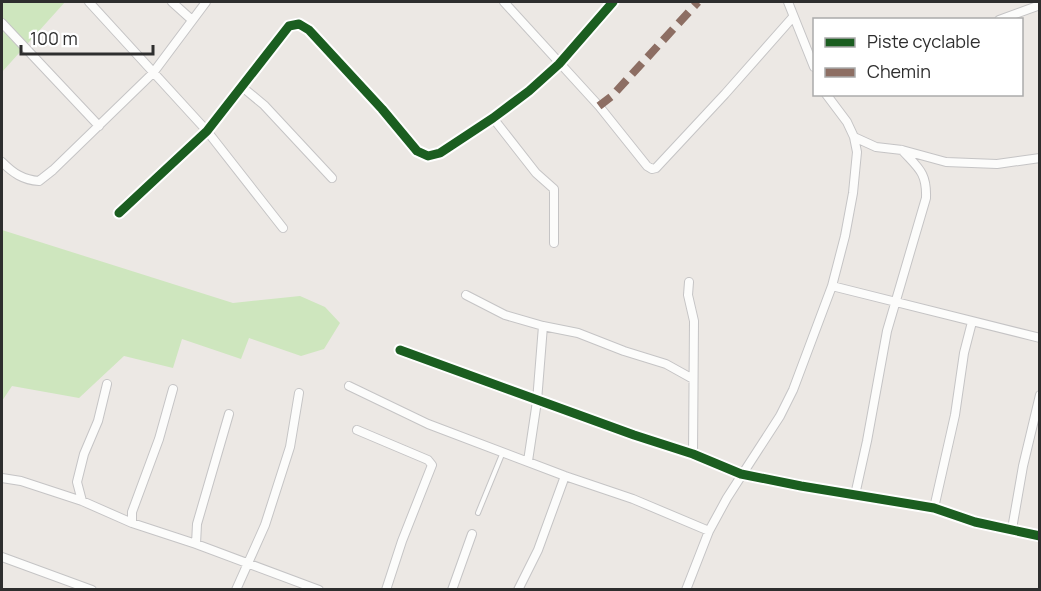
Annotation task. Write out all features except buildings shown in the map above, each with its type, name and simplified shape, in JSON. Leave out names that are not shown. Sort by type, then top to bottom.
[{"type":"street","points":[[88,2],[207,131],[283,228]]},
{"type":"street","points":[[172,2],[192,20]]},
{"type":"street","points":[[2,162],[12,172],[27,180],[39,181],[153,73],[207,2]]},
{"type":"street","points":[[504,2],[599,106],[647,166],[652,169],[656,168],[725,94],[793,17]]},
{"type":"street","points":[[119,213],[207,131],[289,26],[299,24],[309,30],[382,109],[417,151],[428,156],[440,153],[529,91],[559,64],[613,2]]},
{"type":"street","points":[[788,2],[813,65]]},
{"type":"street","points":[[1004,18],[1040,5]]},
{"type":"street","points":[[2,23],[99,126]]},
{"type":"street","points":[[242,86],[264,105],[332,178]]},
{"type":"street","points":[[686,590],[709,531],[741,474],[780,416],[793,390],[832,286],[845,236],[853,193],[857,152],[854,137],[847,122],[828,96]]},
{"type":"street","points":[[493,118],[536,172],[555,189],[554,243]]},
{"type":"street","points":[[854,137],[876,147],[902,150],[946,162],[997,164],[1040,158]]},
{"type":"street","points":[[855,495],[887,331],[926,198],[927,183],[921,171],[902,150]]},
{"type":"street","points":[[689,282],[688,295],[694,321],[693,454]]},
{"type":"street","points":[[832,286],[1040,338]]},
{"type":"street","points":[[466,295],[505,315],[578,333],[666,364],[693,379]]},
{"type":"street","points":[[934,508],[955,415],[964,353],[972,322]]},
{"type":"street","points":[[528,461],[537,401],[543,326]]},
{"type":"street","points":[[400,350],[537,401],[693,454],[741,474],[934,508],[975,522],[1040,536]]},
{"type":"street","points":[[82,501],[77,482],[84,453],[99,421],[107,384]]},
{"type":"street","points":[[349,386],[428,424],[633,500],[709,531]]},
{"type":"street","points":[[132,523],[132,512],[159,439],[173,389]]},
{"type":"street","points":[[236,590],[265,525],[278,485],[290,447],[299,393]]},
{"type":"street","points":[[1012,529],[1023,466],[1040,394]]},
{"type":"street","points":[[196,544],[197,524],[229,414]]},
{"type":"street","points":[[357,430],[428,460],[432,465],[402,541],[386,590]]},
{"type":"street","points":[[518,590],[538,550],[565,476]]},
{"type":"street","points":[[2,478],[21,481],[82,501],[132,523],[247,562],[319,590]]},
{"type":"street","points":[[452,590],[472,534]]},
{"type":"street","points":[[2,557],[92,590]]},
{"type":"lane","points":[[478,513],[503,452]]},
{"type":"green space","points":[[2,2],[65,2],[2,72]]},
{"type":"green space","points":[[2,230],[233,303],[300,296],[325,307],[340,323],[324,349],[301,356],[249,338],[241,359],[182,339],[173,368],[124,356],[79,398],[12,386],[2,401]]},
{"type":"marked path","points":[[599,106],[612,96],[698,2]]},
{"type":"cycle path","points":[[119,213],[207,131],[289,26],[299,24],[309,30],[382,109],[417,151],[428,156],[440,153],[529,91],[559,64],[613,2]]},
{"type":"cycle path","points":[[400,350],[634,435],[693,454],[741,474],[934,508],[975,522],[1040,536]]}]
